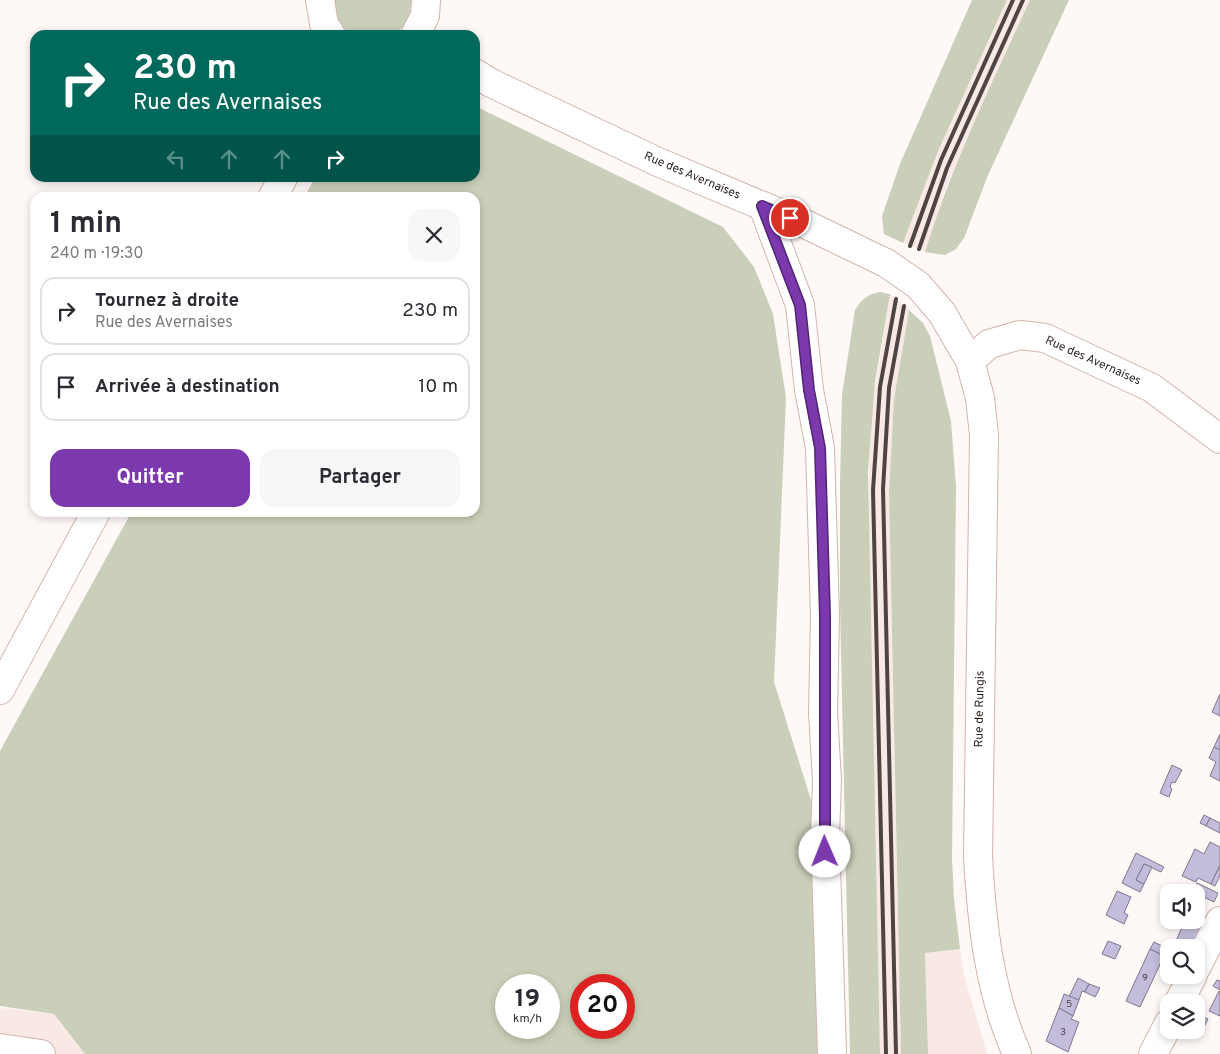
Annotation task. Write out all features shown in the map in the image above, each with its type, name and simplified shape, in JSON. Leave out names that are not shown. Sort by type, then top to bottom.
[{"type":"main road","points":[[320,0],[324,24],[328,30]]},
{"type":"main road","points":[[419,30],[425,16],[426,0]]},
{"type":"main road","name":"Rue des Avernaises","points":[[480,76],[658,162],[762,206],[886,263],[918,285],[942,313],[970,361],[988,344],[1020,335],[1045,338],[1152,388],[1220,439]]},
{"type":"main road","points":[[762,206],[800,305],[809,390],[820,448],[825,616],[823,712],[827,782],[825,834],[832,1054]]},
{"type":"main road","name":"Rue de Rungis","points":[[970,361],[980,398],[984,435],[978,857],[981,906],[985,944],[995,989],[1017,1054]]},
{"type":"main road","points":[[0,664],[79,517]]},
{"type":"main road","points":[[0,690],[93,517]]},
{"type":"main road","points":[[1205,950],[1220,921]]},
{"type":"main road","points":[[1153,1054],[1161,1039]]},
{"type":"main road","points":[[0,1048],[41,1054]]},
{"type":"shaded area","points":[[1007,0],[1030,0],[945,190],[925,252],[903,243],[938,151]]},
{"type":"shaded area","points":[[890,294],[909,310],[894,399],[889,492],[901,1054],[880,1054],[868,520],[870,422]]},
{"type":"shaded area","points":[[960,949],[964,975],[987,1054],[928,1054],[925,953]]},
{"type":"shaded area","points":[[0,1008],[54,1014],[85,1054],[0,1054]]},
{"type":"green space","points":[[333,0],[413,0],[408,20],[399,30],[346,30],[338,20]]},
{"type":"green space","points":[[972,0],[1007,0],[938,151],[903,243],[884,234],[882,216],[900,164]]},
{"type":"green space","points":[[1030,0],[1069,0],[988,175],[964,238],[956,249],[945,255],[925,252],[960,155]]},
{"type":"green space","points":[[480,108],[723,227],[754,267],[773,314],[786,398],[774,682],[811,800],[818,1054],[85,1054],[54,1014],[0,1006],[0,751],[129,517],[480,517],[480,192],[307,192],[313,182],[480,182]]},
{"type":"green space","points":[[880,292],[890,294],[875,382],[868,471],[880,1054],[850,1054],[840,607],[842,395],[855,310],[866,298]]},
{"type":"green space","points":[[909,310],[923,323],[930,336],[951,421],[956,487],[952,859],[954,899],[960,949],[925,953],[928,1054],[901,1054],[889,492],[894,399]]},
{"type":"building","points":[[1220,694],[1220,716],[1212,712]]},
{"type":"building","points":[[1220,734],[1220,750],[1214,747]]},
{"type":"building","points":[[1214,747],[1220,750],[1220,781],[1210,776],[1216,762],[1209,758]]},
{"type":"building","points":[[1172,765],[1182,770],[1175,783],[1172,782],[1169,797],[1160,793]]},
{"type":"building","points":[[1204,815],[1210,818],[1206,826],[1200,823]]},
{"type":"building","points":[[1210,818],[1220,823],[1220,833],[1206,826]]},
{"type":"building","points":[[1210,842],[1220,847],[1220,865],[1211,884],[1198,878],[1196,882],[1182,876],[1195,849],[1204,854]]},
{"type":"building","points":[[1136,853],[1164,867],[1161,872],[1144,864],[1136,880],[1144,884],[1140,892],[1122,883]]},
{"type":"building","points":[[1144,864],[1152,867],[1144,884],[1136,880]]},
{"type":"building","points":[[1220,865],[1220,876],[1215,886],[1211,884]]},
{"type":"building","points":[[1205,887],[1218,893],[1214,902],[1205,898]]},
{"type":"building","points":[[1117,891],[1131,897],[1124,913],[1128,915],[1124,924],[1106,915]]},
{"type":"building","points":[[1181,929],[1200,929],[1195,939],[1177,939]]},
{"type":"building","points":[[1108,941],[1121,946],[1115,959],[1102,954]]},
{"type":"building","points":[[1154,942],[1160,945],[1160,954],[1150,949]]},
{"type":"building","points":[[1150,949],[1160,954],[1160,964],[1140,1007],[1126,1001]]},
{"type":"building","points":[[1078,978],[1089,984],[1085,992],[1082,991],[1079,1000],[1069,997]]},
{"type":"building","points":[[1217,980],[1220,981],[1220,990],[1213,986]]},
{"type":"building","points":[[1089,984],[1100,988],[1095,997],[1085,992]]},
{"type":"building","points":[[1220,992],[1220,1016],[1209,1011]]},
{"type":"building","points":[[1064,994],[1079,1000],[1073,1016],[1059,1008]]},
{"type":"building","points":[[1059,1008],[1073,1016],[1071,1019],[1079,1022],[1068,1052],[1046,1041]]},
{"type":"railway","points":[[910,246],[941,160],[1013,0]]},
{"type":"railway","points":[[919,249],[947,168],[1023,0]]},
{"type":"railway","points":[[886,1054],[873,490],[880,387],[896,299]]},
{"type":"railway","points":[[896,1054],[883,489],[889,388],[904,306]]},
{"type":"route","points":[[790,218],[762,206],[800,305],[809,390],[820,448],[825,616],[823,712],[827,782],[825,852]]}]
